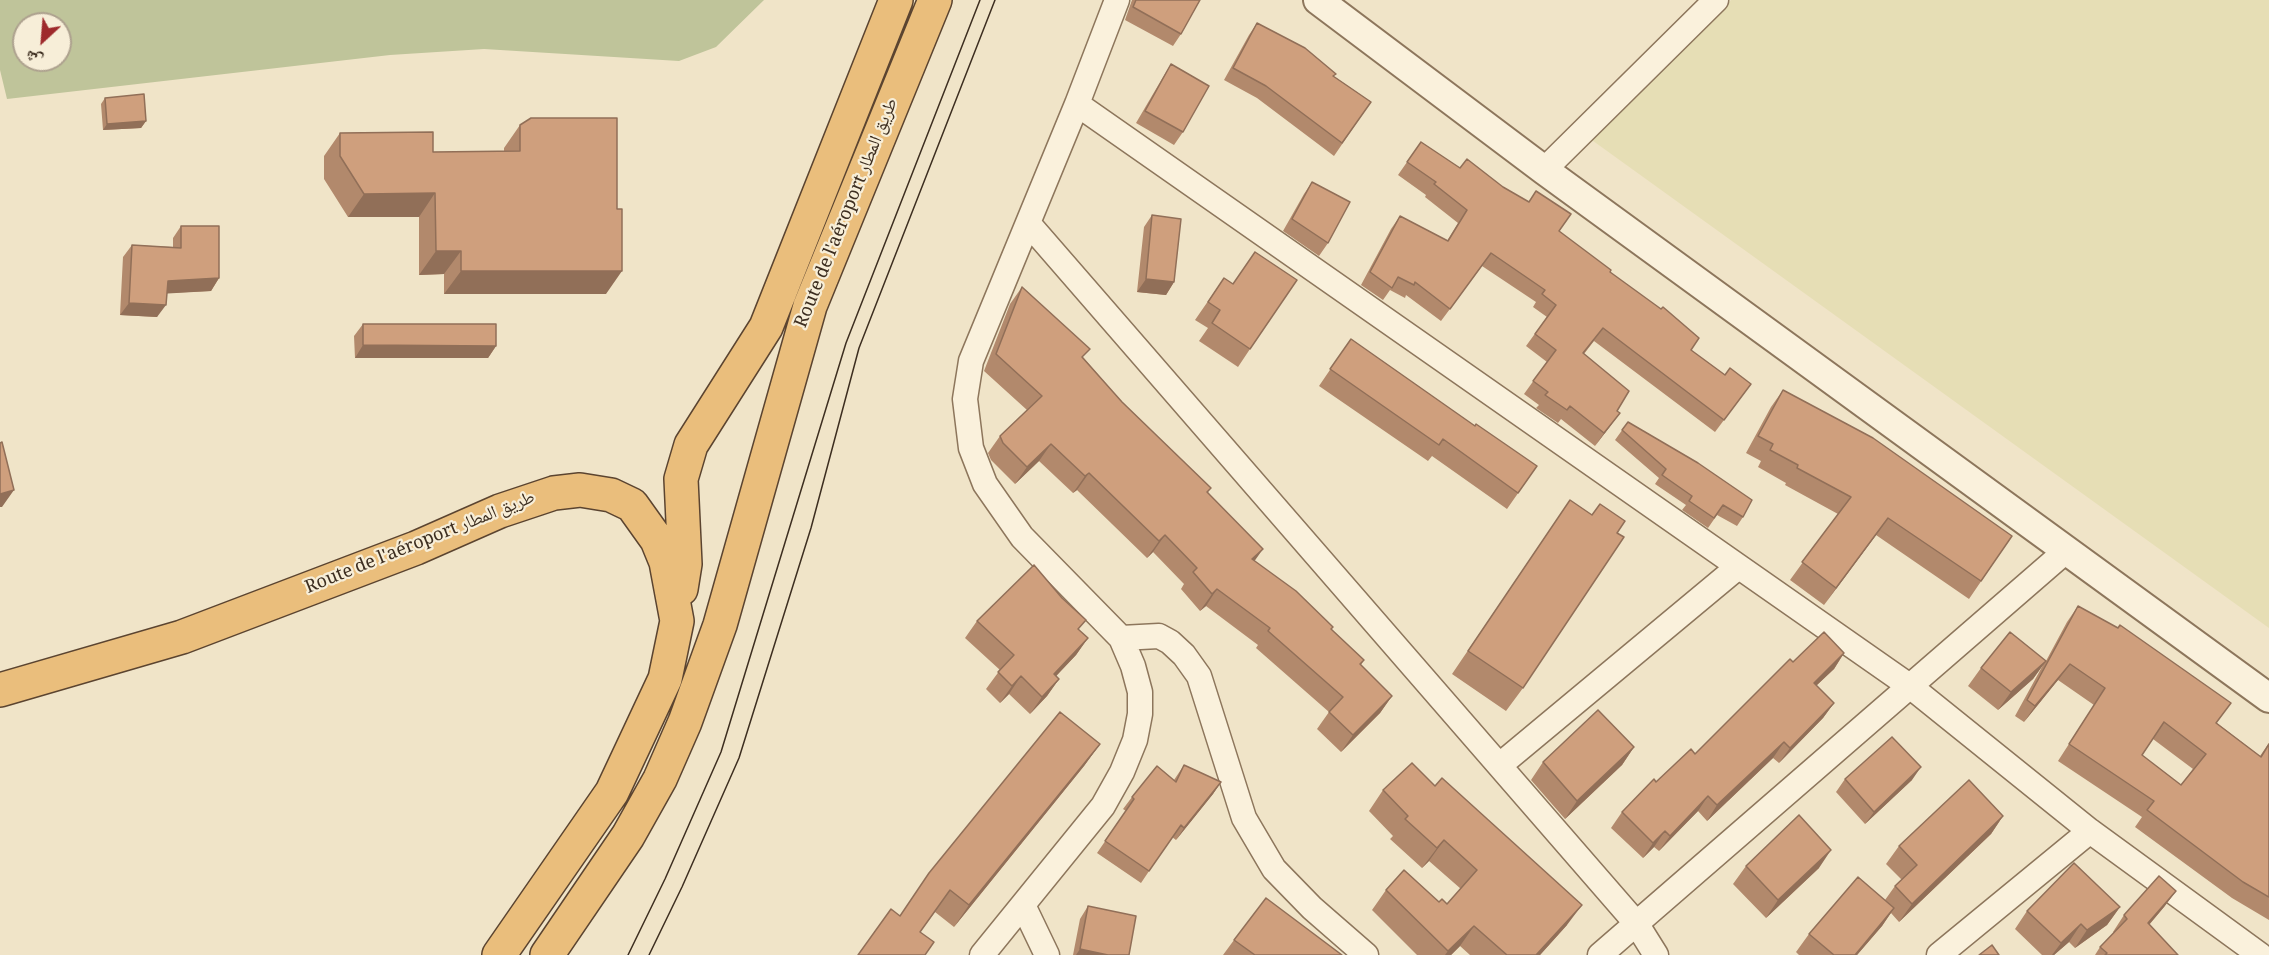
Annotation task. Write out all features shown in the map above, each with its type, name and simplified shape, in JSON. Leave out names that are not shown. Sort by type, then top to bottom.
[{"type":"highway","points":[[677,621],[685,564],[681,479],[691,445],[766,327],[896,0]]},
{"type":"highway","name":"Route de l'aéroport طريق المطار","points":[[547,955],[628,836],[660,779],[685,722],[720,625],[810,306],[935,0]]},
{"type":"highway","name":"Route de l'aéroport طريق المطار","points":[[0,690],[182,637],[396,556],[500,511],[554,493],[580,490],[611,495],[632,504],[657,540],[666,562],[677,621],[664,679],[612,792],[499,955]]},
{"type":"street","points":[[982,955],[1103,806],[1122,772],[1135,740],[1140,692],[1133,666],[1121,638],[1022,537],[985,484],[971,448],[965,399],[970,361],[1077,104],[1117,0]]},
{"type":"street","points":[[1318,0],[1544,170],[2269,698]]},
{"type":"street","points":[[1544,170],[1716,0]]},
{"type":"street","points":[[1077,104],[1911,687],[2090,831],[2260,955]]},
{"type":"street","points":[[1028,223],[1636,923],[1656,955]]},
{"type":"street","points":[[1600,955],[2067,550]]},
{"type":"street","points":[[1500,765],[1738,567]]},
{"type":"street","points":[[1121,638],[1159,636],[1170,642],[1184,655],[1199,676],[1244,818],[1274,869],[1312,908],[1366,955]]},
{"type":"street","points":[[1939,955],[2090,831]]},
{"type":"street","points":[[1023,905],[1047,955]]},
{"type":"shaded area","points":[[1731,0],[2269,0],[2269,628],[1589,138]]},
{"type":"green space","points":[[0,0],[764,0],[716,47],[679,61],[484,49],[390,55],[7,99],[0,70]]},
{"type":"building","points":[[1136,0],[1200,0],[1181,34],[1133,7]]},
{"type":"building","points":[[1257,23],[1305,48],[1336,74],[1333,76],[1371,102],[1342,143],[1266,86],[1233,68]]},
{"type":"building","points":[[1171,64],[1209,86],[1183,132],[1145,111]]},
{"type":"building","points":[[144,94],[146,121],[107,124],[105,98]]},
{"type":"building","points":[[531,118],[617,118],[617,209],[622,209],[622,271],[461,271],[461,251],[436,251],[435,193],[364,194],[340,156],[340,133],[433,132],[433,152],[520,151],[520,125]]},
{"type":"building","points":[[1421,142],[1460,168],[1467,159],[1503,187],[1529,202],[1536,191],[1571,214],[1559,231],[1611,270],[1610,272],[1661,309],[1663,307],[1699,338],[1691,350],[1725,375],[1730,368],[1751,384],[1724,420],[1603,328],[1583,353],[1629,391],[1617,411],[1620,413],[1604,433],[1570,406],[1567,410],[1545,395],[1548,392],[1533,381],[1556,350],[1535,334],[1556,305],[1542,294],[1545,290],[1491,253],[1450,309],[1415,282],[1414,285],[1398,277],[1392,288],[1370,272],[1400,216],[1448,241],[1467,210],[1434,184],[1436,182],[1407,162]]},
{"type":"building","points":[[1312,182],[1350,202],[1328,243],[1292,219]]},
{"type":"building","points":[[1152,215],[1181,219],[1174,282],[1146,279]]},
{"type":"building","points":[[181,226],[219,226],[219,278],[168,281],[166,305],[129,303],[132,245],[181,248]]},
{"type":"building","points":[[1255,252],[1297,280],[1250,349],[1212,323],[1220,310],[1208,302],[1224,278],[1233,284]]},
{"type":"building","points":[[1022,287],[1090,349],[1082,357],[1122,402],[1211,488],[1207,492],[1263,549],[1252,559],[1296,591],[1333,627],[1331,629],[1364,660],[1360,664],[1392,696],[1353,735],[1329,712],[1343,697],[1268,631],[1270,628],[1217,589],[1212,594],[1193,572],[1197,568],[1165,535],[1159,541],[1089,473],[1085,476],[1051,444],[1027,467],[1003,443],[1000,436],[1042,396],[996,354]]},
{"type":"building","points":[[363,324],[496,324],[496,346],[363,345]]},
{"type":"building","points":[[1351,339],[1475,426],[1476,424],[1537,466],[1518,493],[1443,439],[1439,445],[1330,369]]},
{"type":"building","points":[[1783,390],[1873,438],[2012,536],[1981,581],[1888,518],[1836,588],[1802,562],[1851,497],[1797,468],[1798,465],[1770,450],[1773,444],[1758,436]]},
{"type":"building","points":[[1628,422],[1698,463],[1752,500],[1743,517],[1723,505],[1714,518],[1689,501],[1692,496],[1662,475],[1666,469],[1622,430]]},
{"type":"building","points":[[2,442],[14,490],[0,494],[0,443]]},
{"type":"building","points":[[1570,500],[1592,515],[1600,504],[1625,521],[1617,533],[1624,537],[1523,688],[1468,651]]},
{"type":"building","points":[[1034,565],[1062,598],[1086,620],[1078,629],[1088,638],[1054,674],[1059,679],[1042,697],[1021,676],[1012,686],[998,672],[1014,655],[977,621]]},
{"type":"building","points":[[2078,606],[2118,628],[2120,625],[2231,703],[2216,723],[2261,757],[2269,744],[2269,897],[2243,882],[2147,810],[2154,801],[2069,744],[2105,688],[2070,664],[2035,706],[2027,700]],"holes":[[[2164,722],[2206,754],[2181,785],[2142,755]]]},
{"type":"building","points":[[1824,632],[1844,653],[1814,683],[1834,703],[1790,748],[1784,742],[1717,805],[1708,796],[1670,836],[1665,831],[1653,843],[1622,812],[1654,779],[1656,782],[1691,749],[1695,754],[1790,659],[1793,662]]},
{"type":"building","points":[[2010,632],[2046,661],[2011,692],[1981,668]]},
{"type":"building","points":[[1598,710],[1634,747],[1577,801],[1543,762]]},
{"type":"building","points":[[1060,712],[1100,744],[969,905],[950,890],[920,932],[934,942],[925,955],[858,955],[891,909],[900,916],[929,873]]},
{"type":"building","points":[[1892,737],[1921,767],[1874,812],[1845,779]]},
{"type":"building","points":[[1412,763],[1435,786],[1442,778],[1582,905],[1536,955],[1507,955],[1474,926],[1448,951],[1386,890],[1404,870],[1439,902],[1442,899],[1447,904],[1477,870],[1444,840],[1437,848],[1405,819],[1408,816],[1383,790]]},
{"type":"building","points":[[1184,765],[1221,782],[1184,828],[1181,825],[1149,871],[1105,841],[1134,799],[1132,797],[1157,766],[1176,782]]},
{"type":"building","points":[[1969,780],[2003,816],[1912,904],[1895,886],[1917,865],[1899,846]]},
{"type":"building","points":[[1799,815],[1831,850],[1778,900],[1746,866]]},
{"type":"building","points":[[2074,863],[2120,907],[2087,930],[2081,924],[2061,943],[2027,911]]},
{"type":"building","points":[[2159,876],[2176,891],[2148,923],[2178,955],[2105,955],[2107,953],[2100,947],[2127,919],[2124,915]]},
{"type":"building","points":[[1858,877],[1894,908],[1855,955],[1834,955],[1809,934]]},
{"type":"building","points":[[1266,898],[1342,955],[1255,955],[1234,940]]},
{"type":"building","points":[[1088,906],[1136,916],[1129,955],[1108,955],[1080,949]]},
{"type":"building","points":[[1992,945],[1999,955],[1979,955]]},
{"type":"tram line","points":[[628,955],[665,879],[721,752],[846,343],[980,0]]},
{"type":"tram line","points":[[649,955],[739,758],[811,528],[859,348],[995,0]]}]
